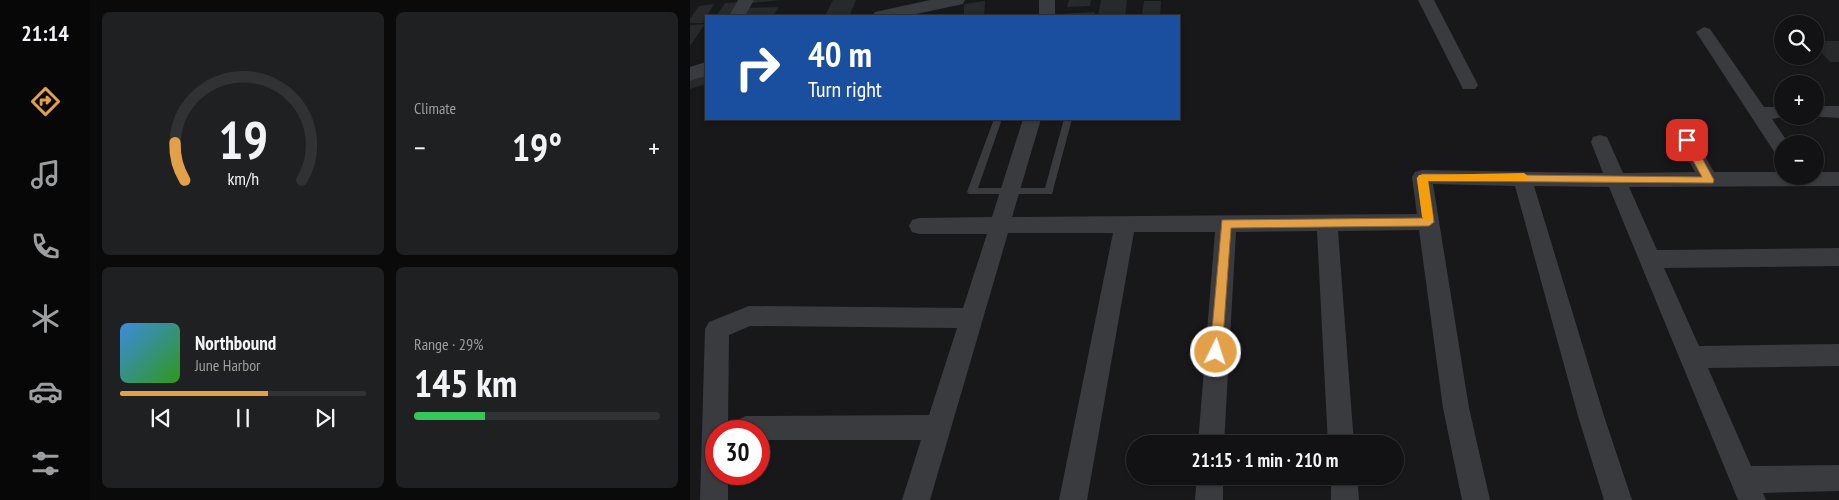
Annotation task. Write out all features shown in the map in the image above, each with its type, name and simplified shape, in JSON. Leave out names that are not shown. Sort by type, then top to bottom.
[{"type":"street","points":[[738,15],[746,0]]},
{"type":"street","points":[[887,15],[956,0]]},
{"type":"street","points":[[1047,0],[1047,15]]},
{"type":"street","points":[[1426,0],[1469,85]]},
{"type":"street","points":[[1704,32],[1774,136]]},
{"type":"street","points":[[1824,112],[1839,112]]},
{"type":"street","points":[[1759,113],[1774,113]]},
{"type":"street","points":[[916,500],[1032,120]]},
{"type":"street","points":[[1680,127],[1709,180]]},
{"type":"street","points":[[1600,142],[1747,490],[1839,478]]},
{"type":"street","points":[[1476,500],[1456,408],[1422,178],[1522,177],[1616,180],[1774,179]]},
{"type":"street","points":[[1522,177],[1591,416],[1618,500]]},
{"type":"street","points":[[1824,179],[1839,179]]},
{"type":"street","points":[[920,226],[1429,222]]},
{"type":"street","points":[[1212,435],[1226,223]]},
{"type":"street","points":[[1327,223],[1340,435]]},
{"type":"street","points":[[1073,500],[1125,224]]},
{"type":"street","points":[[1649,259],[1839,257]]},
{"type":"street","points":[[715,420],[716,328],[749,316],[971,318]]},
{"type":"street","points":[[1691,357],[1839,355]]},
{"type":"street","points":[[770,428],[938,426]]},
{"type":"street","points":[[714,485],[714,500]]},
{"type":"street","points":[[1209,500],[1210,485]]},
{"type":"street","points":[[1345,485],[1346,500]]},
{"type":"lane","points":[[998,120],[972,192],[1049,192],[1068,120]]},
{"type":"building","points":[[753,0],[783,0],[751,3]]},
{"type":"building","points":[[833,0],[856,0],[850,14],[826,15]]},
{"type":"building","points":[[1069,0],[1091,0],[1090,6],[1067,7]]},
{"type":"building","points":[[1101,0],[1127,0],[1125,15],[1098,15]]},
{"type":"building","points":[[985,1],[984,15],[964,15],[964,4]]},
{"type":"building","points":[[1144,1],[1161,1],[1160,15],[1142,15]]},
{"type":"building","points":[[743,2],[735,15],[717,15],[725,3]]},
{"type":"building","points":[[714,4],[708,15],[705,15],[703,23],[690,23],[690,19],[699,6]]},
{"type":"building","points":[[779,7],[774,15],[741,15],[745,8]]},
{"type":"building","points":[[1095,12],[1094,15],[1059,14]]},
{"type":"building","points":[[705,24],[690,46],[690,25]]},
{"type":"building","points":[[1824,41],[1839,41],[1839,62],[1830,62],[1824,55]]},
{"type":"building","points":[[705,76],[705,84],[690,89],[690,81]]},
{"type":"slow traffic","points":[[1428,217],[1422,178],[1524,177]]},
{"type":"route","points":[[1216,352],[1226,223],[1429,222],[1422,178],[1522,177],[1709,180],[1687,140]]}]
